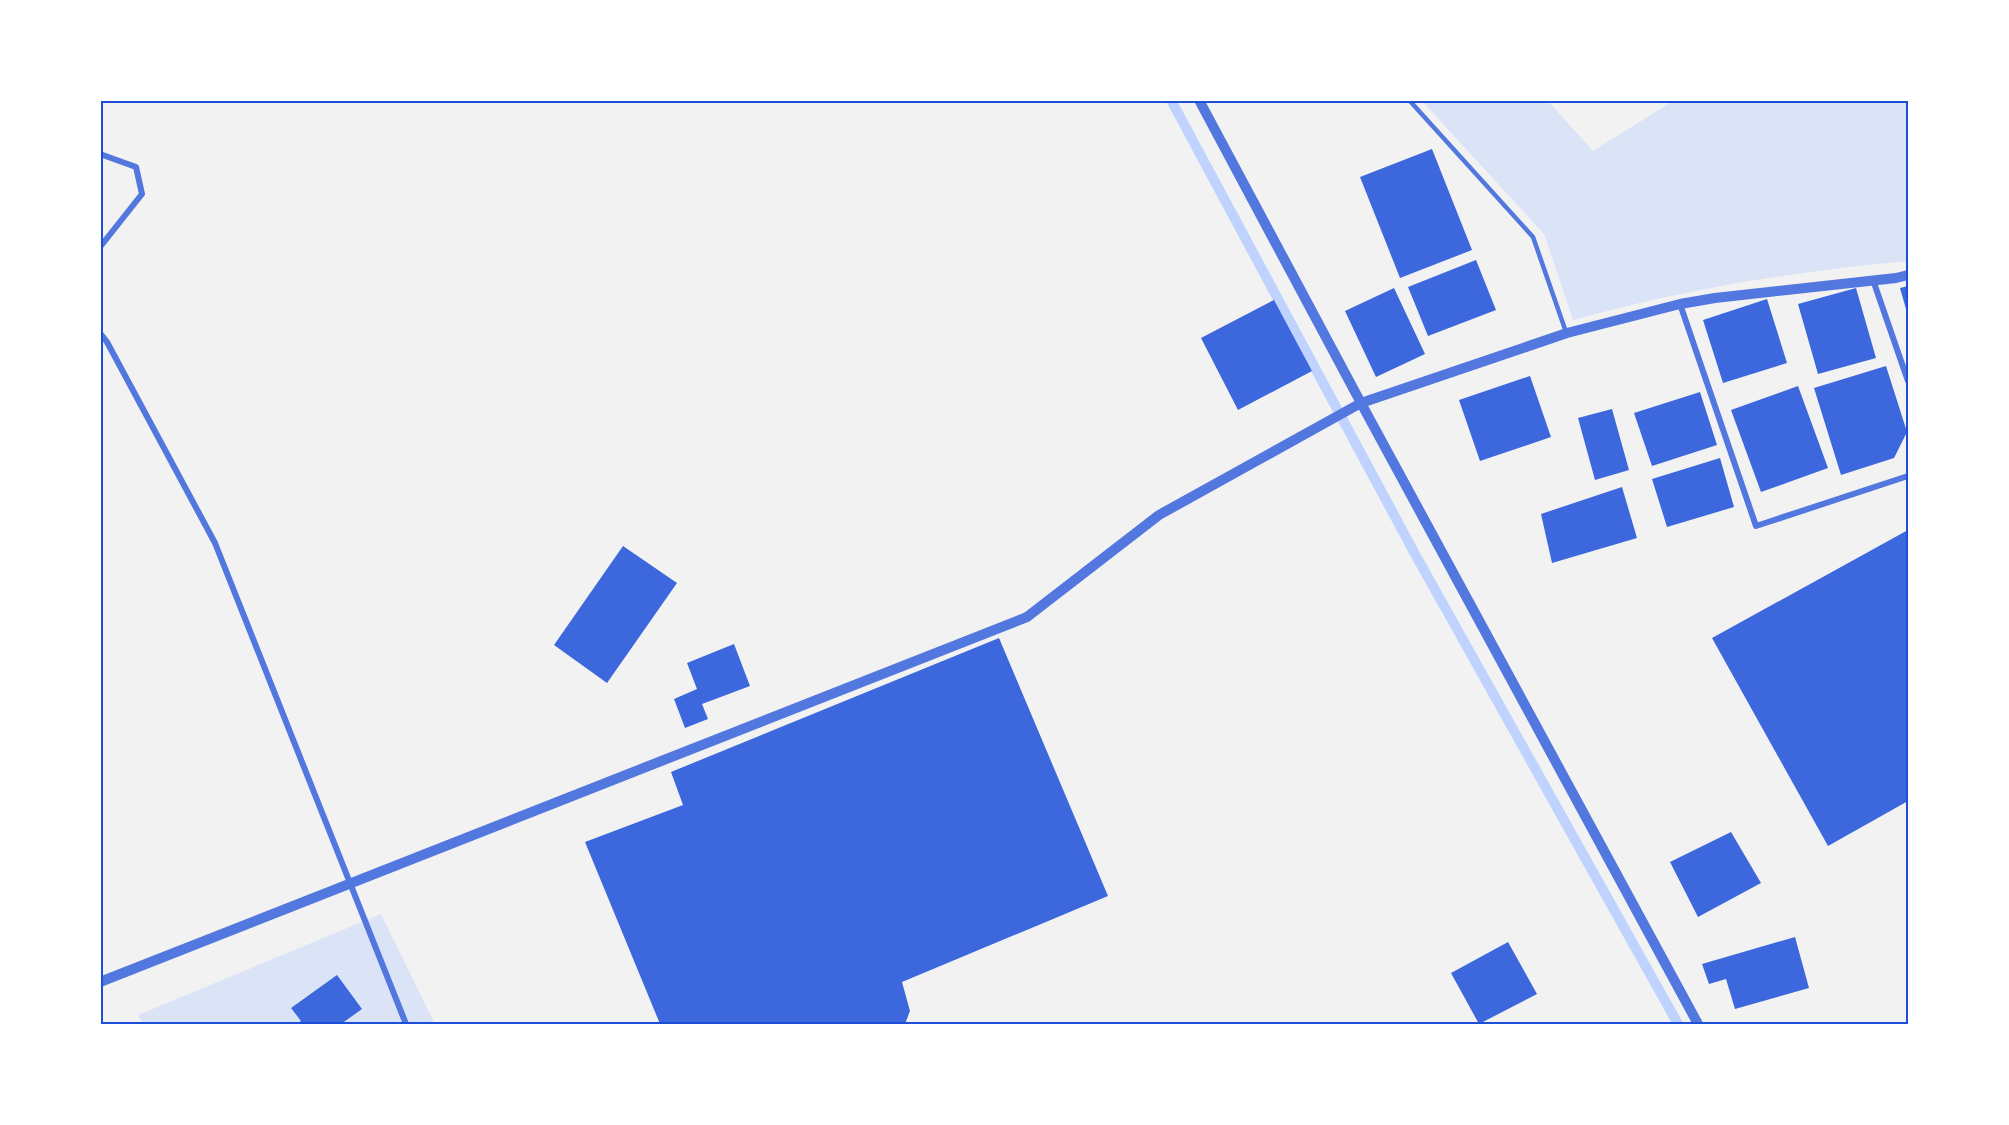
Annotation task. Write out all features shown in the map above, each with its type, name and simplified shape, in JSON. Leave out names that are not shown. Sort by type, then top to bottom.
[{"type":"street","points":[[1200,100],[1361,403],[1698,1024]]},
{"type":"street","points":[[100,154],[136,167],[142,194],[100,247]]},
{"type":"street","points":[[100,982],[1027,617],[1159,515],[1361,403],[1567,333],[1680,304],[1908,275]]},
{"type":"street","points":[[1873,280],[1908,381]]},
{"type":"street","points":[[1680,304],[1756,526],[1908,476]]},
{"type":"street","points":[[100,333],[107,342],[215,543],[406,1024]]},
{"type":"lane","points":[[1409,100],[1533,237],[1567,333]]},
{"type":"shaded area","points":[[1422,101],[1548,101],[1593,151],[1673,101],[1908,101],[1908,164],[1905,168],[1908,172],[1908,261],[1733,284],[1573,320],[1544,234]]},
{"type":"shaded area","points":[[381,914],[435,1024],[143,1024],[138,1015]]},
{"type":"building","points":[[1432,149],[1472,250],[1400,278],[1360,177]]},
{"type":"building","points":[[1476,260],[1496,310],[1428,336],[1408,287]]},
{"type":"building","points":[[1908,286],[1908,316],[1900,288]]},
{"type":"building","points":[[1394,288],[1425,354],[1376,377],[1345,311]]},
{"type":"building","points":[[1856,288],[1876,358],[1818,374],[1798,304]]},
{"type":"building","points":[[1767,299],[1787,363],[1723,383],[1703,320]]},
{"type":"building","points":[[1274,300],[1312,371],[1238,410],[1201,338]]},
{"type":"building","points":[[1886,366],[1907,432],[1894,458],[1841,475],[1814,388]]},
{"type":"building","points":[[1530,376],[1551,437],[1480,461],[1459,400]]},
{"type":"building","points":[[1798,386],[1828,468],[1761,492],[1731,410]]},
{"type":"building","points":[[1700,392],[1717,445],[1652,466],[1634,413]]},
{"type":"building","points":[[1612,409],[1629,470],[1595,480],[1578,418]]},
{"type":"building","points":[[1720,458],[1734,507],[1667,527],[1652,479]]},
{"type":"building","points":[[1622,487],[1637,538],[1552,563],[1541,514]]},
{"type":"building","points":[[1908,530],[1908,801],[1828,846],[1712,638]]},
{"type":"building","points":[[623,546],[677,583],[607,683],[554,645]]},
{"type":"building","points":[[999,638],[1108,896],[902,982],[910,1011],[905,1024],[660,1024],[585,842],[683,805],[671,772]]},
{"type":"building","points":[[734,644],[750,686],[702,704],[708,719],[685,728],[674,699],[697,689],[687,663]]},
{"type":"building","points":[[1731,832],[1761,883],[1698,917],[1670,862]]},
{"type":"building","points":[[1795,937],[1809,988],[1735,1009],[1726,979],[1709,984],[1702,964]]},
{"type":"building","points":[[1508,942],[1537,994],[1479,1024],[1451,973]]},
{"type":"building","points":[[337,975],[362,1009],[341,1024],[296,1024],[301,1021],[291,1008]]},
{"type":"waterway","points":[[1171,100],[1415,554],[1678,1024]]}]
